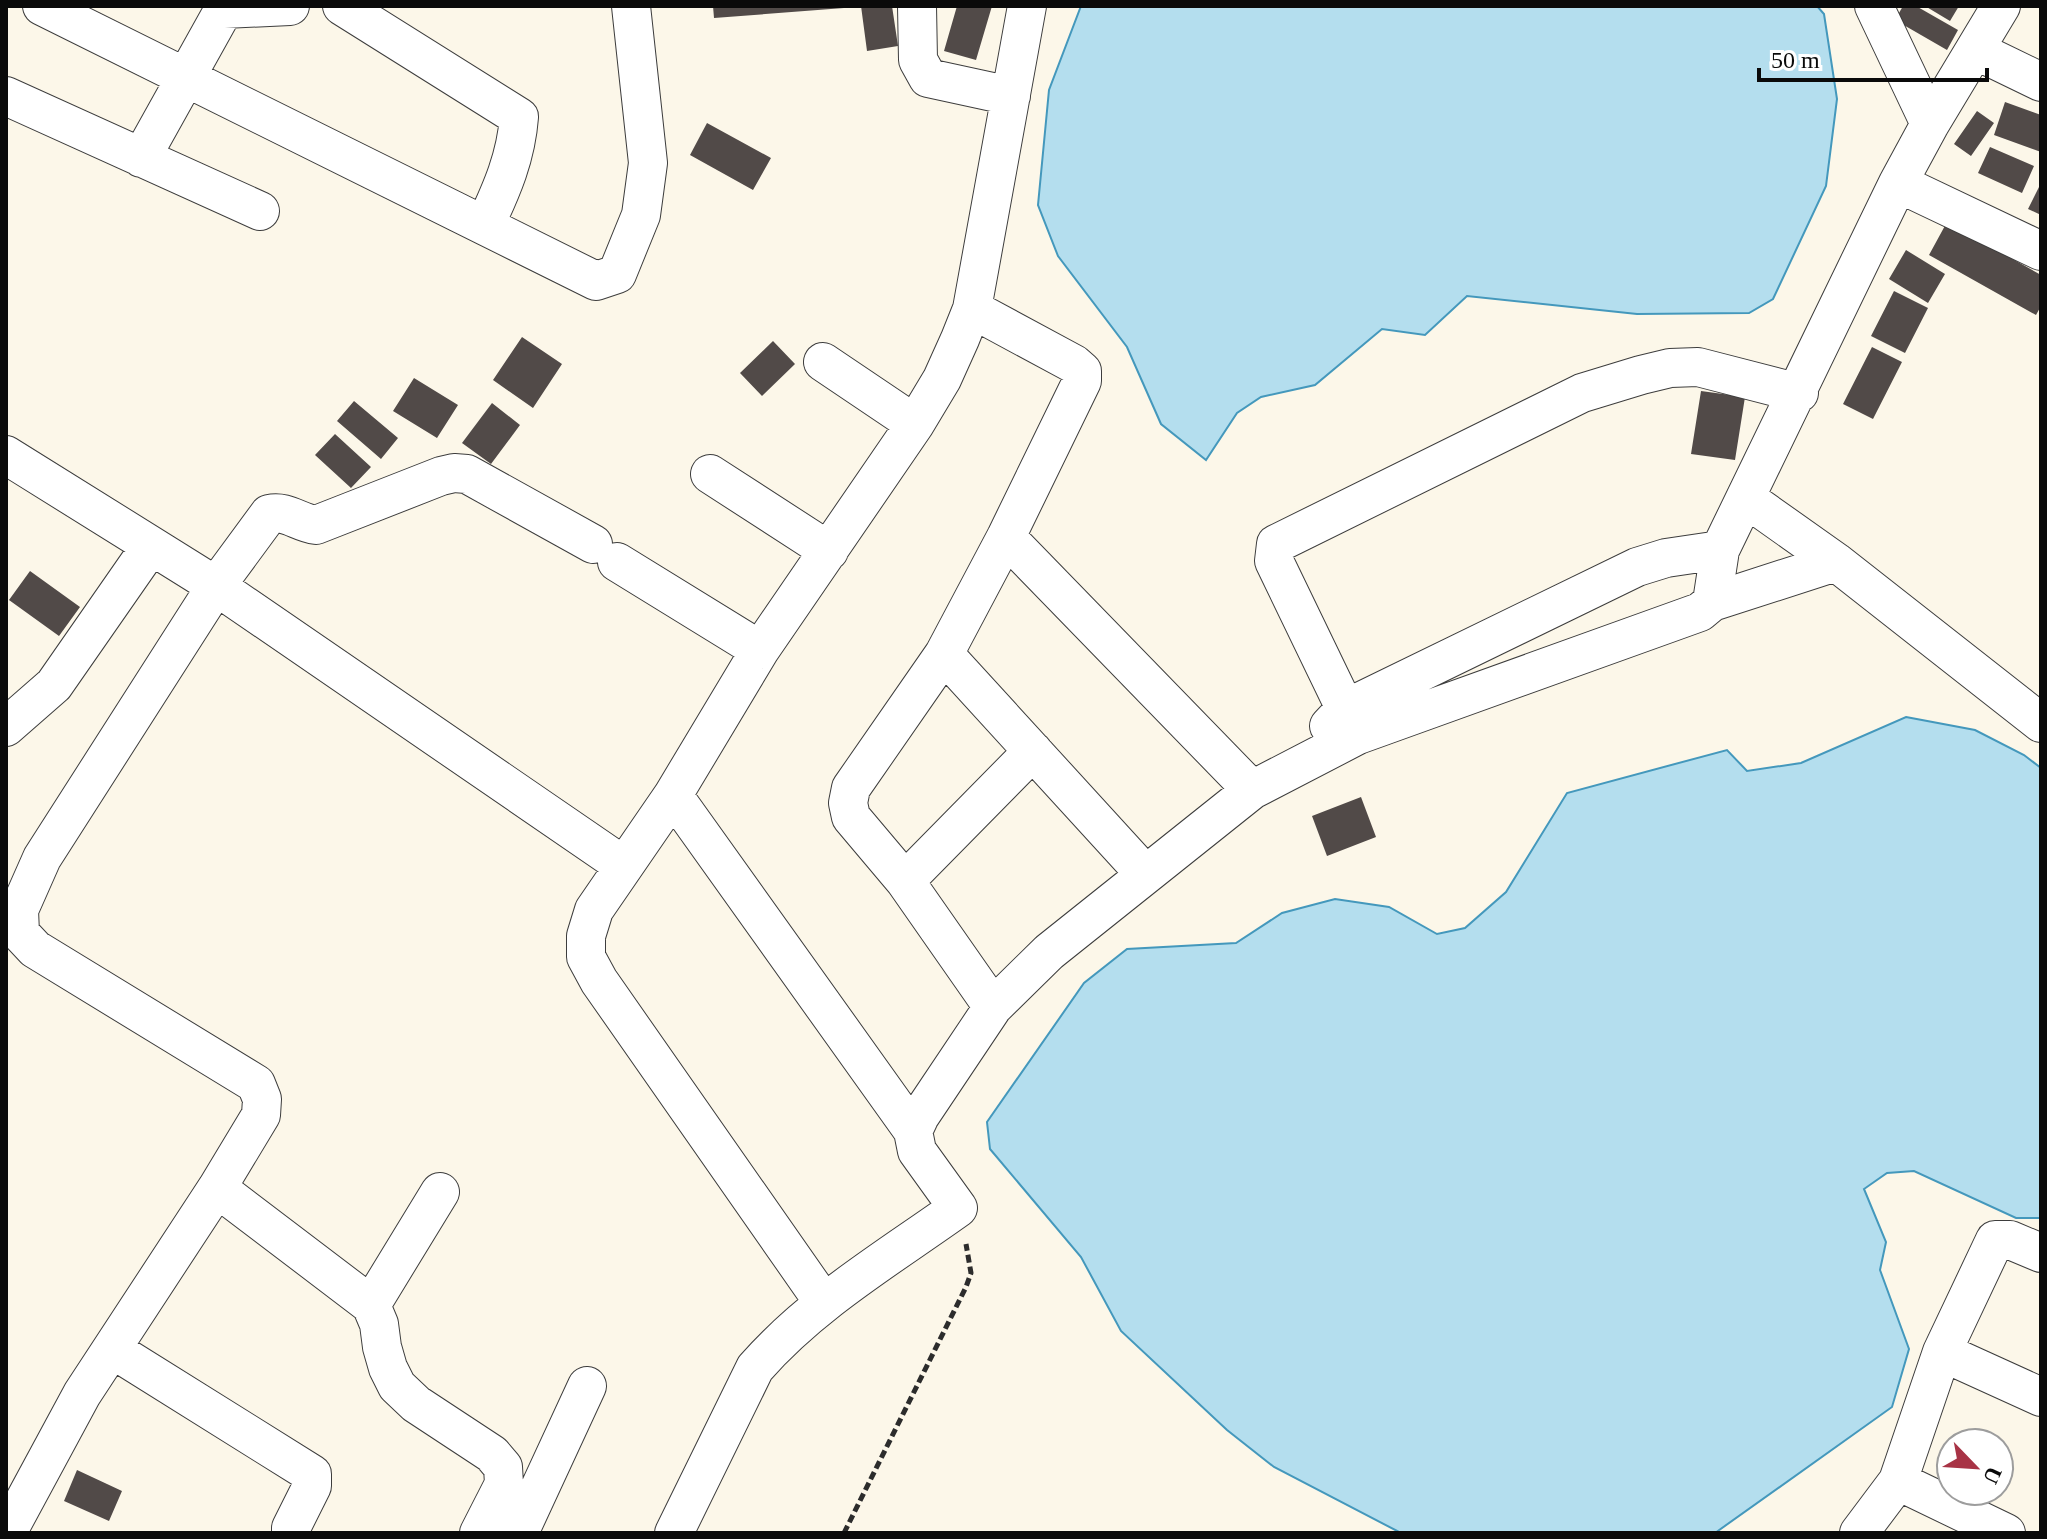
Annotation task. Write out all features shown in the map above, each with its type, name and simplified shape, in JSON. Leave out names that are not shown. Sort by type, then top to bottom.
[{"type":"street","points":[[42,6],[596,281],[617,274],[641,215],[648,163],[631,6]]},
{"type":"street","points":[[141,158],[225,8],[290,6]]},
{"type":"street","points":[[342,6],[519,117],[517,145],[508,175],[485,225]]},
{"type":"street","points":[[917,6],[918,60],[928,78],[1011,96]]},
{"type":"street","points":[[824,1303],[599,981],[586,957],[586,936],[594,910],[673,795],[760,650],[915,424],[942,379],[972,309],[1027,6]]},
{"type":"street","points":[[1874,6],[1930,124]]},
{"type":"street","points":[[1712,602],[1720,550],[1799,393],[1898,183],[2001,6]]},
{"type":"street","points":[[1975,50],[2041,82]]},
{"type":"street","points":[[6,96],[260,211]]},
{"type":"street","points":[[1898,183],[2041,251]]},
{"type":"street","points":[[972,309],[1074,364],[1082,371],[1082,381],[1006,537],[944,654],[851,788],[848,803],[851,817],[905,881],[993,1007]]},
{"type":"street","points":[[823,362],[915,424]]},
{"type":"street","points":[[1352,722],[1274,561],[1276,544],[1582,393],[1641,375],[1670,368],[1698,367],[1799,393]]},
{"type":"street","points":[[6,455],[216,586],[624,866]]},
{"type":"street","points":[[7,1533],[82,1394],[261,1115],[262,1099],[256,1084],[35,949],[20,933],[19,910],[42,858],[216,586],[269,514],[281,512],[316,525],[454,473],[467,474],[605,553],[760,650]]},
{"type":"street","points":[[710,474],[829,551]]},
{"type":"street","points":[[1747,499],[1836,562],[2041,723]]},
{"type":"street","points":[[1006,537],[1267,782]]},
{"type":"street","points":[[6,727],[54,685],[150,547]]},
{"type":"street","points":[[913,1131],[993,1007],[1049,952],[1145,874],[1267,782],[1352,722],[1637,567],[1666,558],[1720,550]]},
{"type":"street","points":[[1352,722],[1700,612],[1712,602],[1836,562]]},
{"type":"street","points":[[944,654],[1145,874]]},
{"type":"street","points":[[905,881],[1033,751]]},
{"type":"street","points":[[673,795],[913,1131],[917,1151],[958,1208],[824,1303],[755,1368],[674,1533]]},
{"type":"street","points":[[217,1188],[371,1305],[379,1324],[388,1368],[397,1386],[416,1404],[492,1454],[503,1467],[504,1484],[479,1533]]},
{"type":"street","points":[[371,1305],[440,1192]]},
{"type":"street","points":[[1859,1533],[1898,1481],[1942,1352],[1995,1240],[2010,1240],[2041,1253]]},
{"type":"street","points":[[112,1349],[312,1474],[312,1486],[291,1533]]},
{"type":"street","points":[[1942,1352],[2041,1397]]},
{"type":"street","points":[[519,1533],[587,1386]]},
{"type":"street","points":[[1898,1481],[2006,1533]]},
{"type":"path","points":[[844,1533],[971,1273],[958,1208]]},
{"type":"water","points":[[1081,6],[1817,6],[1824,14],[1837,99],[1826,186],[1773,299],[1749,313],[1637,314],[1467,296],[1425,335],[1382,329],[1315,385],[1261,397],[1237,413],[1206,460],[1161,424],[1127,347],[1058,256],[1038,205],[1049,90]]},
{"type":"water","points":[[1906,717],[1975,730],[2024,755],[2041,768],[2041,1218],[2016,1218],[1914,1171],[1887,1173],[1864,1189],[1886,1242],[1880,1270],[1909,1349],[1892,1407],[1715,1533],[1401,1533],[1274,1467],[1227,1430],[1121,1331],[1081,1257],[990,1149],[987,1122],[1084,983],[1127,949],[1236,943],[1282,913],[1335,899],[1389,907],[1437,934],[1465,928],[1506,892],[1567,793],[1727,750],[1747,771],[1801,763]]},
{"type":"building","points":[[713,6],[844,6],[844,8],[714,18]]},
{"type":"building","points":[[861,6],[892,6],[898,46],[867,51]]},
{"type":"building","points":[[957,6],[992,6],[976,60],[944,51]]},
{"type":"building","points":[[1903,6],[1916,6],[1958,30],[1947,50],[1895,20]]},
{"type":"building","points":[[1925,6],[1959,6],[1950,21]]},
{"type":"building","points":[[2005,102],[2041,115],[2041,152],[1994,135]]},
{"type":"building","points":[[1977,111],[1994,123],[1971,156],[1954,144]]},
{"type":"building","points":[[707,123],[771,158],[753,190],[690,155]]},
{"type":"building","points":[[1990,147],[2034,166],[2022,193],[1978,173]]},
{"type":"building","points":[[2041,183],[2041,215],[2028,209]]},
{"type":"building","points":[[1947,222],[2041,275],[2041,306],[2036,315],[1929,255]]},
{"type":"building","points":[[1906,250],[1945,274],[1928,303],[1889,279]]},
{"type":"building","points":[[1894,291],[1928,308],[1905,353],[1871,336]]},
{"type":"building","points":[[522,337],[562,364],[533,408],[493,380]]},
{"type":"building","points":[[773,341],[795,364],[762,396],[740,373]]},
{"type":"building","points":[[1872,347],[1902,362],[1873,419],[1843,404]]},
{"type":"building","points":[[414,378],[458,405],[437,438],[393,411]]},
{"type":"building","points":[[1701,391],[1745,397],[1735,460],[1691,454]]},
{"type":"building","points":[[354,401],[398,438],[381,459],[337,421]]},
{"type":"building","points":[[492,403],[520,425],[491,464],[462,443]]},
{"type":"building","points":[[335,434],[371,467],[351,488],[315,455]]},
{"type":"building","points":[[30,571],[80,607],[59,636],[9,600]]},
{"type":"building","points":[[1361,797],[1376,837],[1327,856],[1312,816]]},
{"type":"building","points":[[77,1470],[122,1491],[109,1521],[64,1501]]}]
